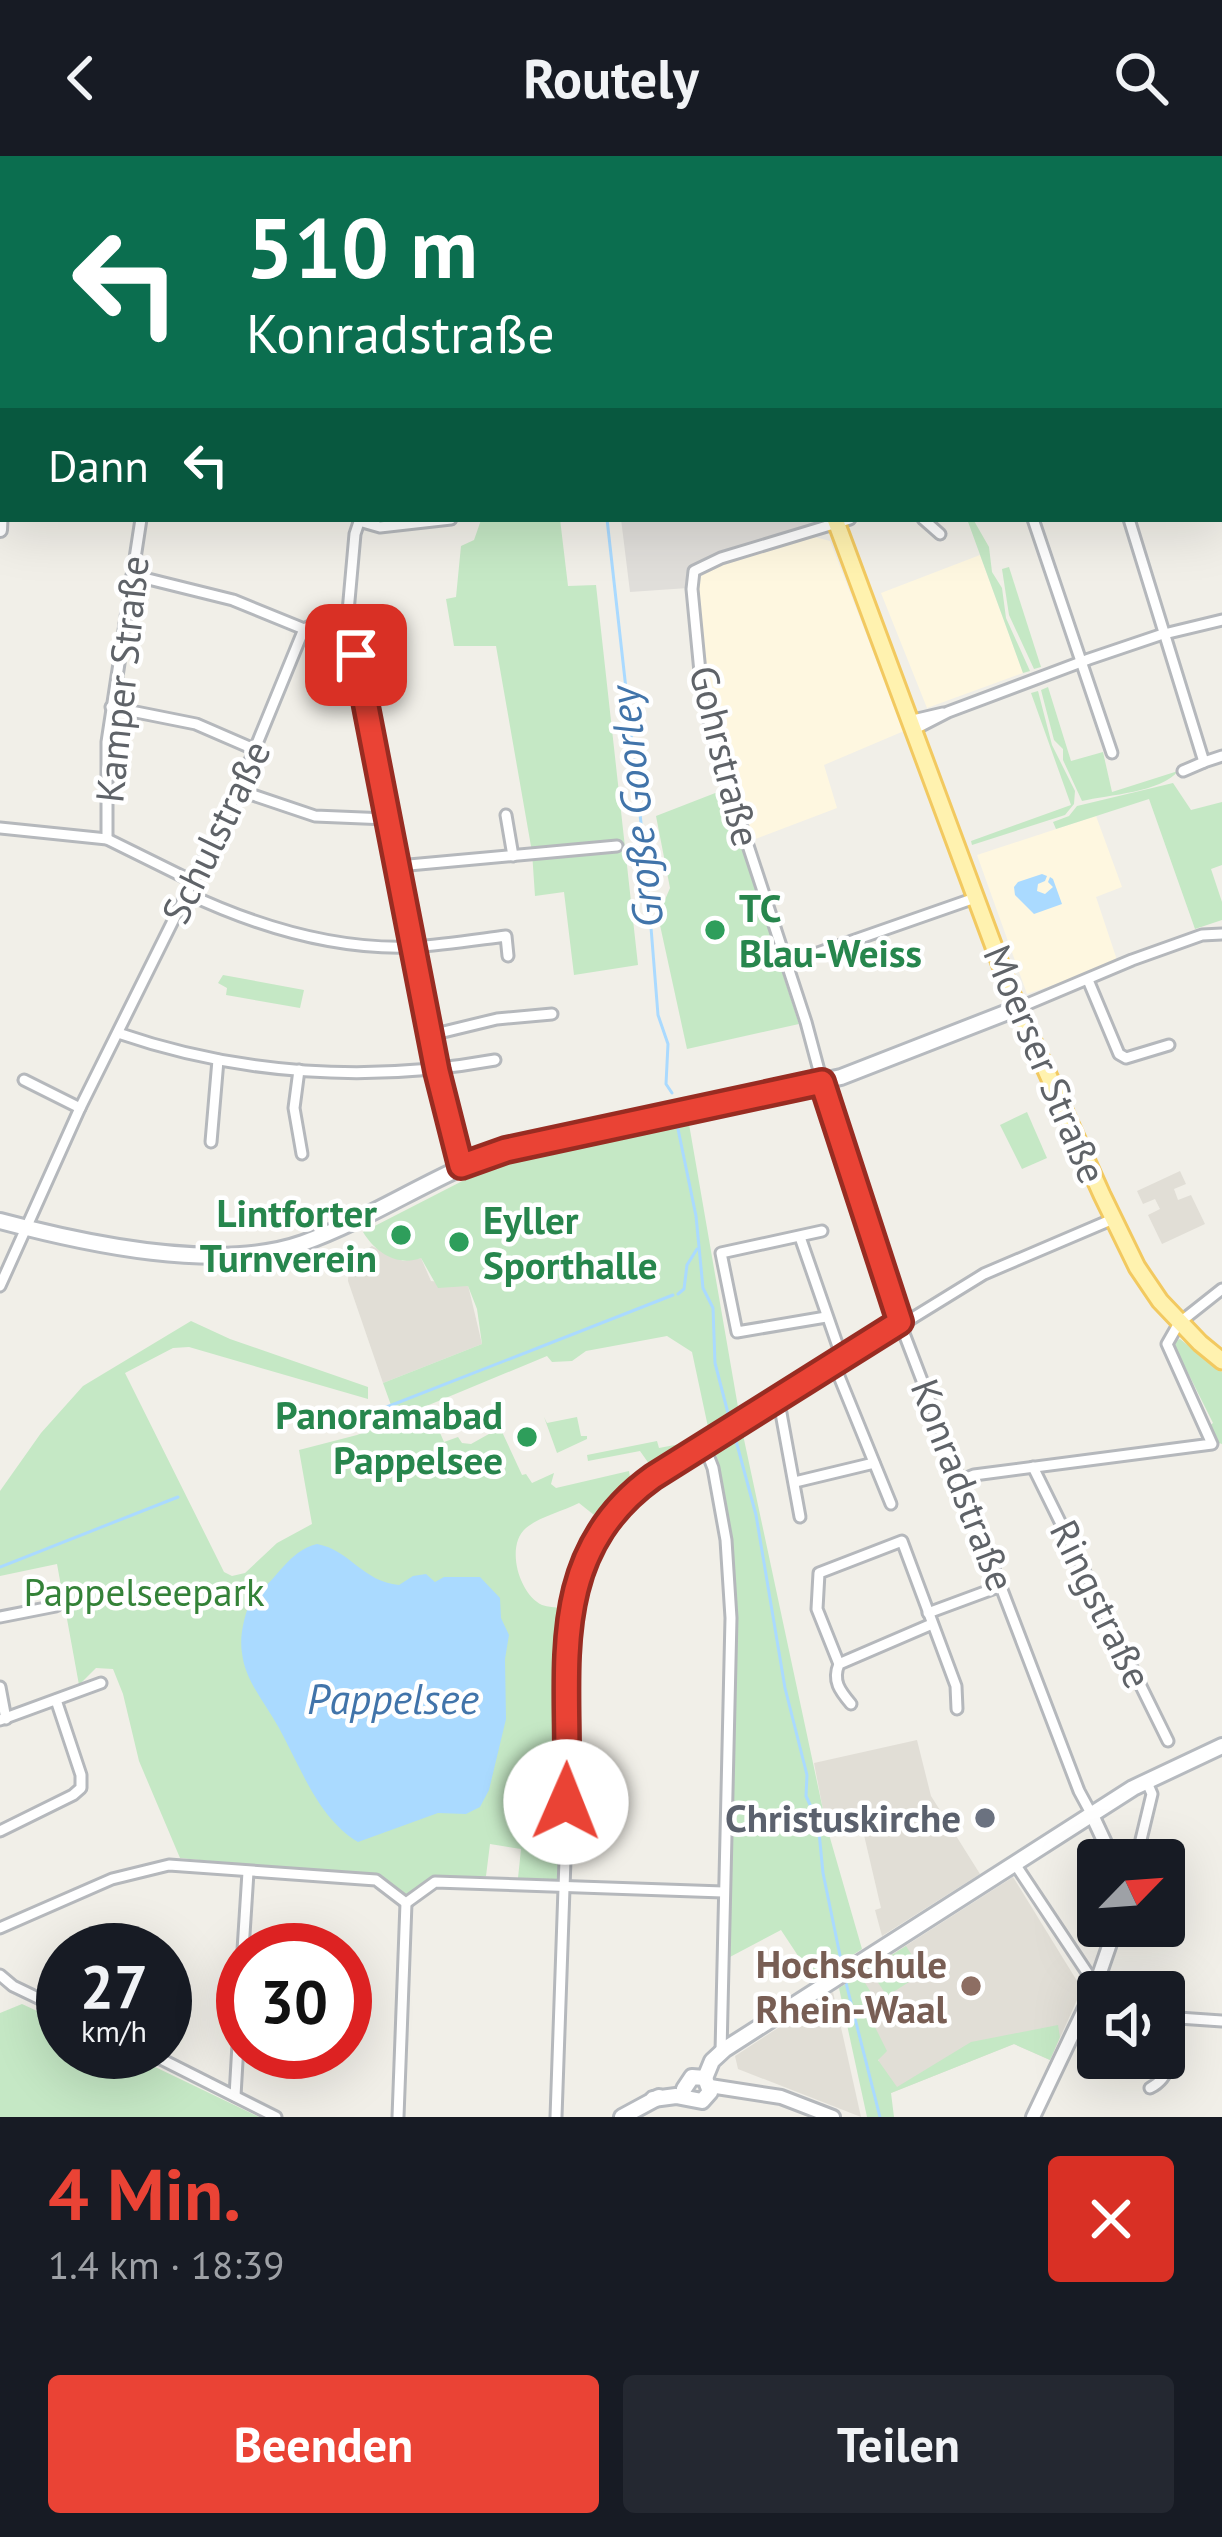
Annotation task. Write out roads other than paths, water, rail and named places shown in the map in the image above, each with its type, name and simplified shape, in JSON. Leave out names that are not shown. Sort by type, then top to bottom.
[{"type":"main road","name":"Moerser Straße","points":[[841,522],[975,898],[1018,1008],[1113,1220],[1137,1267],[1179,1323],[1222,1361]]},
{"type":"main road","points":[[0,1221],[181,1254],[243,1256],[306,1242],[461,1166],[506,1150],[822,1082],[1018,1008]]},
{"type":"main road","points":[[622,2117],[653,2099],[685,2093],[698,2102],[722,2052],[1146,1780],[1222,1749]]},
{"type":"main road","points":[[685,2093],[692,2077],[708,2087]]},
{"type":"street","name":"Kamper Straße","points":[[107,839],[105,779],[111,706],[141,522]]},
{"type":"street","points":[[359,522],[346,634],[356,655],[437,1071],[461,1166]]},
{"type":"street","points":[[365,522],[380,527],[424,522]]},
{"type":"street","name":"Gohrstraße","points":[[822,1082],[702,693],[691,577],[701,564],[834,522]]},
{"type":"street","points":[[926,522],[940,534]]},
{"type":"street","points":[[1034,522],[1112,754]]},
{"type":"street","points":[[1130,522],[1204,761]]},
{"type":"street","points":[[132,575],[215,595],[304,629],[310,626],[346,634]]},
{"type":"street","points":[[914,724],[1222,620]]},
{"type":"street","name":"Schulstraße","points":[[0,1286],[80,1108],[238,790],[304,629]]},
{"type":"street","points":[[111,706],[196,724],[256,750]]},
{"type":"street","points":[[1183,771],[1222,756]]},
{"type":"street","points":[[238,790],[315,816],[387,819]]},
{"type":"street","points":[[506,815],[513,856]]},
{"type":"street","points":[[0,828],[107,839],[192,881]]},
{"type":"street","points":[[398,866],[617,847]]},
{"type":"street","points":[[186,893],[238,916],[317,938],[366,945],[412,946],[506,936]]},
{"type":"street","points":[[786,964],[975,898]]},
{"type":"street","points":[[503,922],[508,956]]},
{"type":"street","points":[[1018,1008],[1169,946],[1222,934]]},
{"type":"street","points":[[1088,980],[1119,1054],[1126,1058],[1169,1045]]},
{"type":"street","points":[[431,1035],[497,1018],[552,1014]]},
{"type":"street","points":[[118,1033],[218,1060],[365,1076],[437,1071],[495,1060]]},
{"type":"street","points":[[211,1142],[218,1060]]},
{"type":"street","points":[[299,1070],[294,1108],[302,1154]]},
{"type":"street","points":[[24,1080],[80,1108]]},
{"type":"street","name":"Konradstraße","points":[[822,1082],[900,1322],[1092,1815]]},
{"type":"street","points":[[556,2117],[568,1774],[565,1651],[576,1583],[605,1526],[622,1502],[704,1445],[900,1322],[984,1274],[1113,1220]]},
{"type":"street","points":[[822,1231],[721,1253],[736,1332],[826,1318]]},
{"type":"street","points":[[800,1237],[838,1361],[891,1504]]},
{"type":"street","points":[[962,1480],[1212,1444],[1167,1349],[1179,1323],[1222,1289]]},
{"type":"street","points":[[774,1401],[781,1413],[800,1517]]},
{"type":"street","points":[[704,1445],[713,1468],[729,1562],[722,2052]]},
{"type":"street","points":[[795,1482],[874,1463]]},
{"type":"street","name":"Ringstraße","points":[[1033,1467],[1168,1741]]},
{"type":"street","points":[[838,1664],[818,1609],[819,1573],[902,1541],[956,1687],[957,1708]]},
{"type":"street","points":[[851,1704],[839,1690],[834,1674],[838,1664],[1001,1586]]},
{"type":"street","points":[[0,1618],[56,1606]]},
{"type":"street","points":[[0,1687],[3,1719],[101,1683]]},
{"type":"street","points":[[0,1831],[81,1787],[56,1700]]},
{"type":"street","points":[[1140,1839],[1152,1794],[1146,1780]]},
{"type":"street","points":[[1092,1815],[1103,1839]]},
{"type":"street","points":[[0,1928],[112,1879],[169,1864],[376,1880],[406,1903]]},
{"type":"street","points":[[1016,1864],[1085,1971]]},
{"type":"street","points":[[245,1923],[248,1872]]},
{"type":"street","points":[[406,1903],[435,1882],[723,1892]]},
{"type":"street","points":[[398,2117],[406,1903]]},
{"type":"street","points":[[0,1975],[36,1998]]},
{"type":"street","points":[[1185,2019],[1222,2021]]},
{"type":"street","points":[[1033,2117],[1077,2030]]},
{"type":"street","points":[[192,2074],[276,2117]]},
{"type":"street","points":[[235,2096],[236,2079]]},
{"type":"street","points":[[1150,2088],[1163,2079]]},
{"type":"street","points":[[708,2087],[762,2093],[833,2117]]},
{"type":"water","points":[[1047,876],[1037,891],[1045,894],[1053,887],[1050,877],[1062,904],[1034,914],[1015,895],[1014,887]]},
{"type":"water","name":"Pappelsee","points":[[317,1544],[386,1583],[399,1585],[426,1574],[435,1582],[444,1577],[480,1577],[500,1598],[501,1618],[509,1635],[506,1719],[489,1790],[480,1807],[466,1814],[438,1813],[358,1842],[332,1820],[312,1791],[252,1683],[241,1639],[251,1598],[298,1553]]},
{"type":"waterway","name":"Große Goorley","points":[[607,522],[644,850],[640,872],[648,890],[658,1015],[668,1044],[666,1084],[672,1093]]},
{"type":"waterway","name":"Große Goorley","points":[[678,1129],[696,1216],[703,1288],[713,1308],[715,1363],[729,1417]]},
{"type":"waterway","points":[[678,1294],[697,1249]]},
{"type":"waterway","points":[[361,1417],[673,1295]]},
{"type":"waterway","name":"Große Goorley","points":[[735,1437],[756,1515],[785,1688],[807,1775],[806,1796],[818,1822],[843,1970]]},
{"type":"waterway","points":[[0,1567],[178,1497]]},
{"type":"waterway","points":[[845,1979],[880,2117]]},
{"type":"place","name":"TC Blau-Weiss","points":[[715,930]]},
{"type":"place","name":"Lintforter Turnverein","points":[[401,1235]]},
{"type":"place","name":"Eyller Sporthalle","points":[[459,1242]]},
{"type":"place","name":"Panoramabad Pappelsee","points":[[527,1437]]},
{"type":"place","name":"Christuskirche","points":[[985,1818]]},
{"type":"place","name":"Hochschule Rhein-Waal","points":[[971,1986]]},
{"type":"park label","name":"Pappelseepark","points":[[144,1592]]}]
